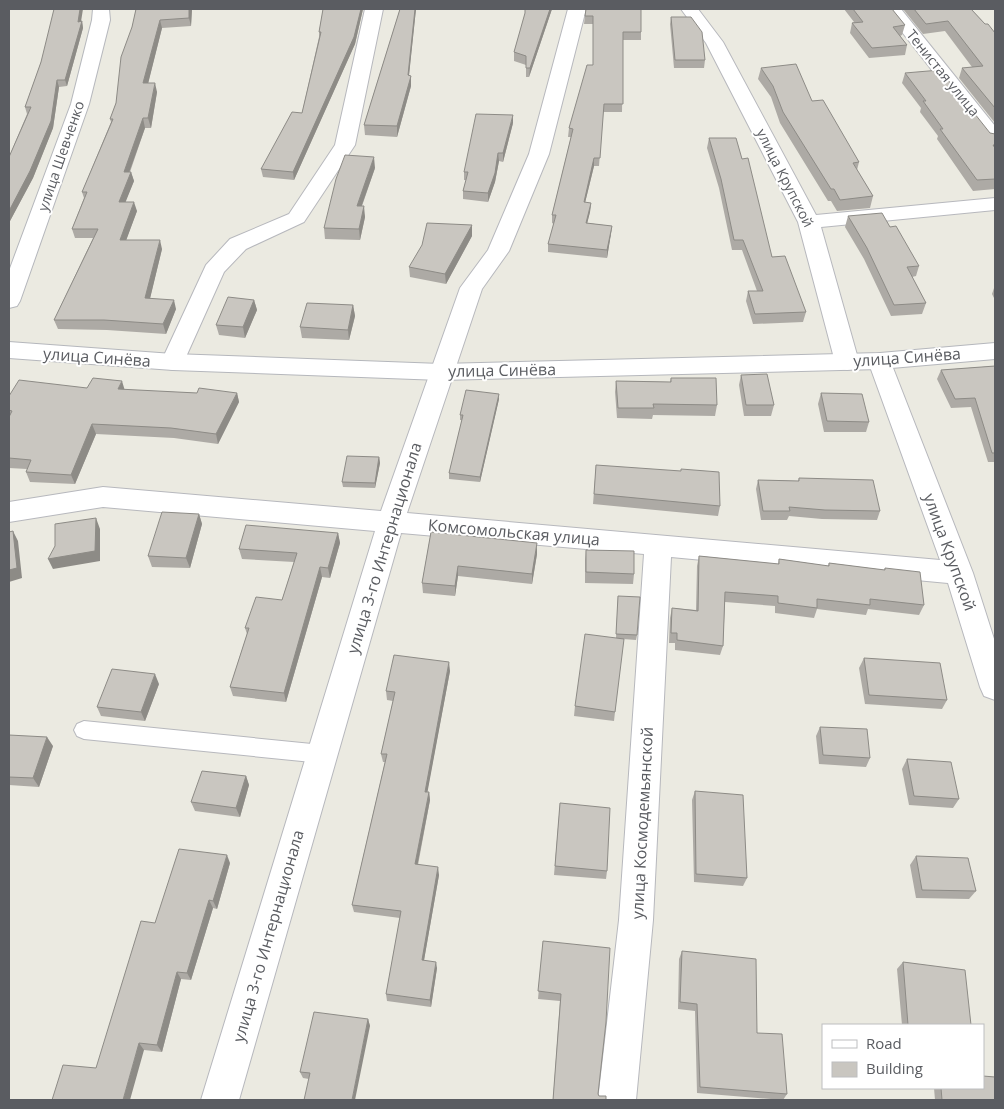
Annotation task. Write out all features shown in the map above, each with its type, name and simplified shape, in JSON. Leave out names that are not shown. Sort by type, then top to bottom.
[{"type":"street","name":"улица Шевченко","points":[[9,301],[80,104],[101,20],[101,9]]},
{"type":"street","points":[[173,362],[214,270],[238,244],[297,218],[345,145],[374,9]]},
{"type":"street","name":"улица 3-го Интернационала","points":[[220,1100],[391,522],[441,372],[472,288],[498,251],[539,154],[577,9]]},
{"type":"street","name":"улица Крупской","points":[[689,9],[714,42],[809,222],[847,362]]},
{"type":"street","name":"Тенистая улица","points":[[892,9],[995,138]]},
{"type":"street","points":[[809,222],[995,204]]},
{"type":"street","name":"улица Синёва","points":[[9,350],[173,362],[441,372],[880,361],[995,351]]},
{"type":"street","name":"улица Крупской","points":[[880,361],[959,573],[987,636],[995,687]]},
{"type":"street","name":"Комсомольская улица","points":[[9,512],[103,497],[959,573]]},
{"type":"street","name":"улица Космодемьянской","points":[[617,1100],[636,920],[658,545]]},
{"type":"lane","points":[[84,730],[322,754]]},
{"type":"building","points":[[54,9],[80,9],[78,22],[82,21],[65,80],[57,80],[51,121],[30,171],[9,211],[9,157],[31,107],[25,107],[41,62]]},
{"type":"building","points":[[136,9],[189,9],[189,18],[160,20],[143,83],[155,83],[148,118],[143,118],[124,172],[131,172],[119,202],[134,202],[120,240],[160,240],[145,298],[174,300],[163,324],[104,320],[54,320],[98,229],[72,229],[87,192],[82,192],[113,119],[110,119],[116,103],[121,57],[132,27]]},
{"type":"building","points":[[323,9],[361,9],[354,37],[293,172],[261,169],[292,112],[302,113],[321,32],[319,32]]},
{"type":"building","points":[[400,9],[415,9],[408,75],[411,76],[397,126],[364,125]]},
{"type":"building","points":[[525,9],[550,9],[530,68],[526,68],[526,56],[514,52]]},
{"type":"building","points":[[586,9],[641,9],[641,32],[623,32],[623,104],[604,104],[600,158],[594,158],[584,202],[591,203],[586,223],[612,226],[607,250],[548,244],[556,215],[552,215],[573,129],[569,128],[587,65],[593,65],[593,16],[585,16]]},
{"type":"building","points":[[853,9],[892,9],[905,25],[893,27],[907,45],[872,48],[852,23],[863,22]]},
{"type":"building","points":[[914,9],[971,9],[985,24],[988,24],[995,33],[995,108],[962,68],[983,66],[948,21],[926,24]]},
{"type":"building","points":[[671,17],[691,17],[702,32],[705,60],[675,60]]},
{"type":"building","points":[[796,64],[812,101],[823,100],[859,162],[853,163],[873,196],[840,200],[834,189],[831,189],[783,112],[773,86],[761,68]]},
{"type":"building","points":[[940,70],[990,133],[995,134],[995,145],[993,145],[995,148],[995,179],[977,180],[940,129],[943,129],[923,101],[926,101],[905,73]]},
{"type":"building","points":[[476,114],[513,115],[503,153],[498,153],[495,173],[488,193],[463,191],[468,172],[464,172]]},
{"type":"building","points":[[709,138],[736,138],[742,159],[748,158],[772,257],[785,256],[806,312],[755,314],[748,291],[763,291],[743,240],[734,240],[721,179]]},
{"type":"building","points":[[345,155],[374,157],[357,206],[364,206],[359,229],[324,228],[336,179]]},
{"type":"building","points":[[882,213],[890,227],[896,226],[919,266],[907,267],[926,303],[894,305],[867,248],[848,216]]},
{"type":"building","points":[[427,223],[472,225],[445,274],[409,267],[422,245]]},
{"type":"building","points":[[228,297],[254,300],[243,327],[216,325]]},
{"type":"building","points":[[307,303],[353,305],[348,330],[300,327]]},
{"type":"building","points":[[995,366],[995,453],[992,453],[975,398],[955,399],[941,370]]},
{"type":"building","points":[[767,374],[774,405],[746,405],[741,375]]},
{"type":"building","points":[[93,378],[122,381],[118,389],[197,393],[199,388],[237,393],[216,434],[171,428],[92,424],[71,475],[26,472],[31,460],[9,458],[9,417],[12,411],[9,410],[9,396],[19,380],[87,388]]},
{"type":"building","points":[[671,378],[716,378],[717,405],[653,404],[654,408],[618,408],[616,381],[671,382]]},
{"type":"building","points":[[466,390],[499,394],[480,477],[449,473],[463,415],[460,415]]},
{"type":"building","points":[[821,393],[862,394],[869,422],[827,421]]},
{"type":"building","points":[[347,456],[379,457],[375,483],[342,482]]},
{"type":"building","points":[[596,465],[719,472],[720,506],[594,494]]},
{"type":"building","points":[[799,478],[873,480],[880,511],[789,507],[790,511],[763,511],[758,480],[799,481]]},
{"type":"building","points":[[162,512],[199,514],[186,558],[148,556]]},
{"type":"building","points":[[96,518],[95,551],[48,559],[55,546],[55,524]]},
{"type":"building","points":[[246,525],[338,533],[328,568],[320,567],[284,693],[230,687],[249,628],[245,628],[256,597],[282,600],[297,553],[239,549]]},
{"type":"building","points":[[13,531],[17,568],[9,570],[9,532]]},
{"type":"building","points":[[431,532],[537,543],[532,574],[458,566],[455,586],[422,583]]},
{"type":"building","points":[[586,550],[634,551],[634,574],[586,572]]},
{"type":"building","points":[[699,556],[779,564],[779,559],[829,566],[829,563],[920,572],[924,605],[870,599],[870,605],[817,599],[817,608],[778,603],[778,596],[725,592],[723,646],[677,640],[677,633],[671,633],[672,608],[698,611]]},
{"type":"building","points":[[618,596],[640,597],[637,635],[616,634]]},
{"type":"building","points":[[585,634],[624,639],[615,712],[575,706]]},
{"type":"building","points":[[394,655],[449,662],[425,792],[429,792],[415,864],[438,867],[422,960],[436,962],[430,1000],[386,994],[401,911],[352,905],[387,754],[381,754],[395,692],[386,691]]},
{"type":"building","points":[[864,658],[940,663],[947,700],[869,695]]},
{"type":"building","points":[[112,669],[155,674],[141,712],[97,707]]},
{"type":"building","points":[[820,727],[867,729],[870,758],[823,755]]},
{"type":"building","points":[[9,735],[47,737],[33,778],[9,777]]},
{"type":"building","points":[[907,759],[951,762],[959,799],[914,796]]},
{"type":"building","points":[[202,771],[246,776],[236,808],[191,802]]},
{"type":"building","points":[[695,791],[743,795],[747,878],[696,874]]},
{"type":"building","points":[[560,803],[610,808],[607,871],[555,866]]},
{"type":"building","points":[[179,849],[227,855],[213,901],[209,900],[187,973],[177,972],[157,1045],[139,1043],[123,1100],[52,1100],[63,1065],[96,1068],[141,921],[155,923]]},
{"type":"building","points":[[916,856],[968,858],[976,891],[922,890]]},
{"type":"building","points":[[543,941],[610,948],[606,1022],[598,1094],[599,1096],[606,1096],[606,1100],[553,1100],[561,994],[538,991]]},
{"type":"building","points":[[682,951],[756,959],[757,1033],[782,1034],[787,1094],[700,1087],[697,1004],[680,1002]]},
{"type":"building","points":[[903,962],[965,970],[971,1024],[908,1024]]},
{"type":"building","points":[[314,1012],[368,1019],[352,1100],[304,1100],[310,1073],[300,1072]]},
{"type":"building","points":[[984,1076],[995,1077],[995,1100],[942,1100],[941,1089],[984,1089]]}]
